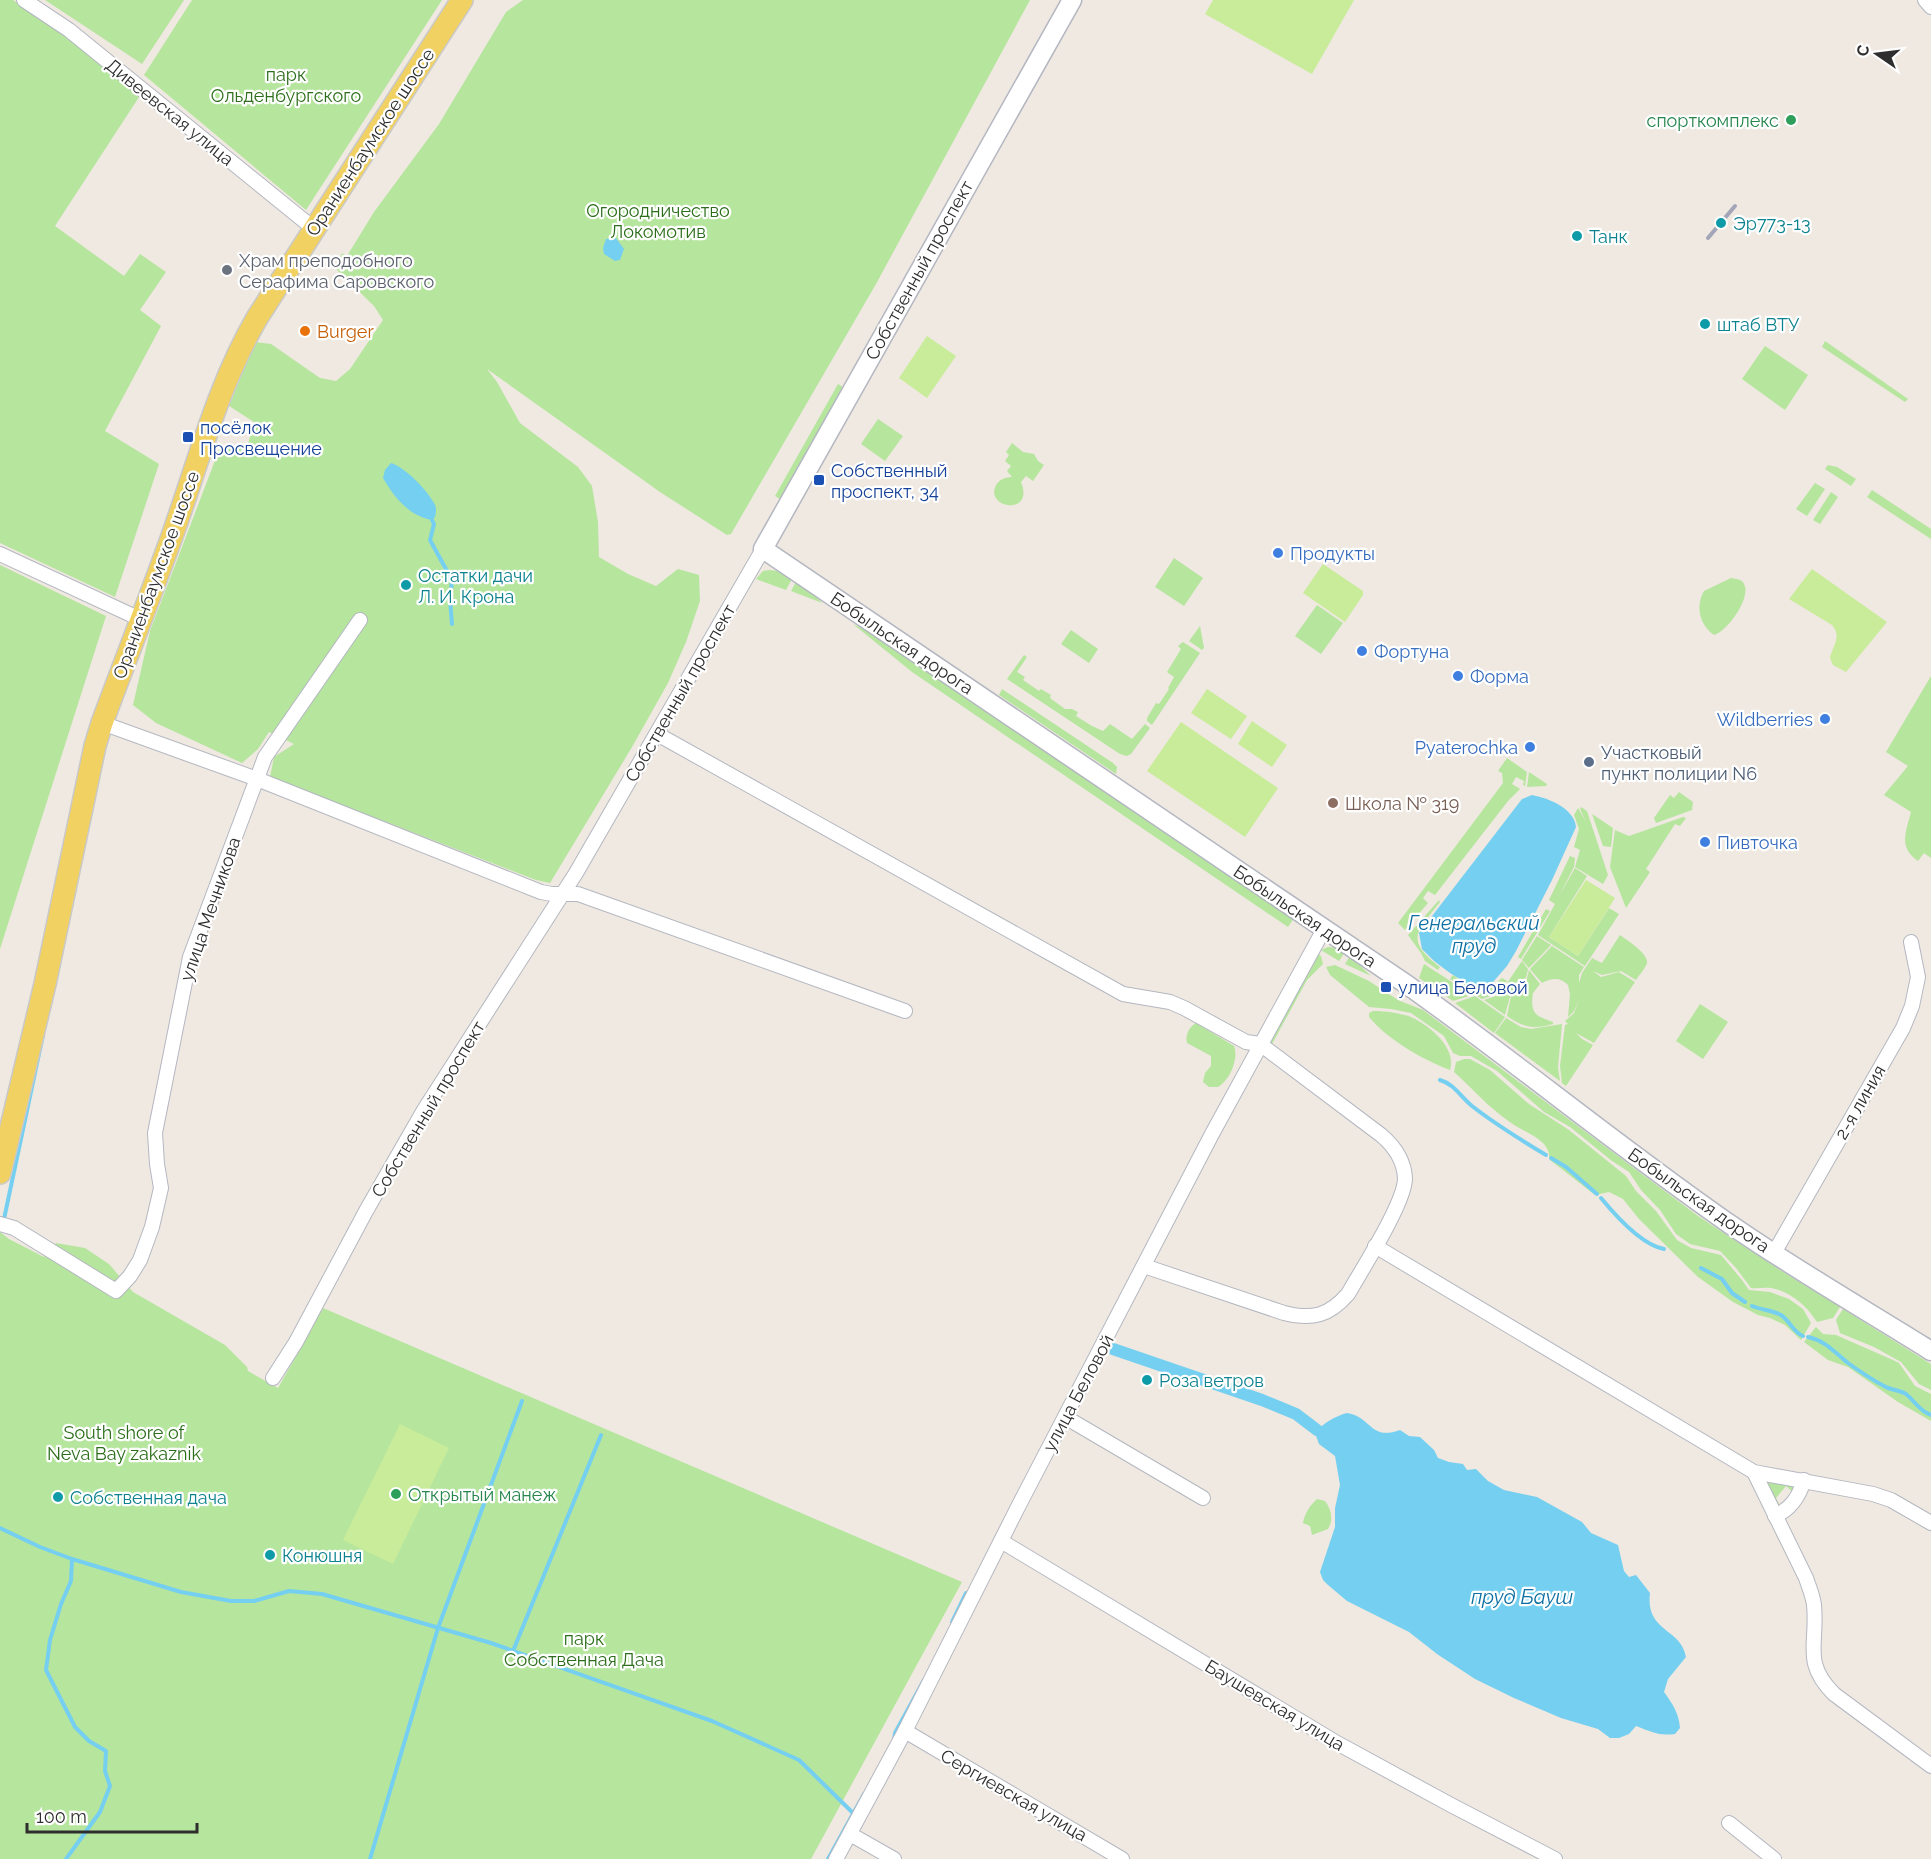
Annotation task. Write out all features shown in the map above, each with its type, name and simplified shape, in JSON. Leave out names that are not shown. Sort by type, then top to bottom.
[{"type":"main road","name":"Ораниенбаумское шоссе","points":[[0,1173],[45,984],[95,746],[231,368],[256,318],[462,0]]},
{"type":"street","name":"Дивеевская улица","points":[[24,0],[69,30],[313,228]]},
{"type":"street","name":"Собственный проспект","points":[[273,1377],[296,1341],[424,1110],[562,894],[657,734],[1072,0]]},
{"type":"street","points":[[1925,0],[1931,7]]},
{"type":"street","name":"Бобыльская дорога","points":[[763,549],[1462,1024],[1626,1150],[1774,1253],[1931,1351]]},
{"type":"street","points":[[0,554],[140,619]]},
{"type":"street","name":"улица Мечникова","points":[[0,1224],[14,1228],[116,1291],[130,1276],[140,1260],[152,1227],[161,1188],[155,1133],[190,957],[265,757],[360,620]]},
{"type":"street","points":[[102,723],[256,779],[541,892],[578,894],[591,898],[905,1011]]},
{"type":"street","points":[[657,734],[1123,994],[1170,1002],[1246,1042],[1260,1044],[1381,1135],[1396,1149],[1404,1170],[1403,1191],[1395,1210],[1348,1294],[1340,1303],[1316,1316],[1300,1317],[1284,1313],[1144,1266]]},
{"type":"street","name":"улица Беловой","points":[[836,1859],[905,1731],[1000,1542],[1260,1044],[1324,929]]},
{"type":"street","name":"2-я линия","points":[[1774,1253],[1912,1006],[1918,977],[1911,942]]},
{"type":"street","points":[[1375,1246],[1754,1472],[1873,1494],[1891,1500],[1931,1523]]},
{"type":"street","points":[[1065,1417],[1203,1498]]},
{"type":"street","points":[[1754,1472],[1811,1591],[1814,1605],[1816,1672],[1834,1694],[1931,1766]]},
{"type":"street","points":[[1775,1516],[1786,1511],[1800,1494],[1804,1480]]},
{"type":"street","name":"Баушевская улица","points":[[1000,1542],[1337,1743],[1555,1859]]},
{"type":"street","name":"Сергиевская улица","points":[[905,1731],[1122,1859]]},
{"type":"street","points":[[1729,1823],[1774,1859]]},
{"type":"street","points":[[850,1834],[894,1859]]},
{"type":"green space","points":[[0,0],[13,0],[72,40],[141,94],[55,226],[124,276],[140,254],[166,272],[140,310],[161,326],[105,431],[159,464],[115,597],[0,543]]},
{"type":"green space","points":[[45,0],[184,0],[142,64]]},
{"type":"green space","name":"парк Ольденбургского","points":[[192,0],[442,0],[306,210],[144,75]]},
{"type":"green space","name":"Огородничество Локомотив","points":[[523,0],[1030,0],[876,284],[731,534],[727,535],[660,492],[487,369],[520,423],[578,467],[592,486],[598,522],[599,557],[628,574],[656,586],[678,569],[699,575],[700,601],[686,642],[668,683],[550,883],[536,880],[270,777],[274,757],[294,744],[269,732],[258,749],[242,763],[156,723],[133,705],[150,631],[219,450],[248,444],[254,422],[229,406],[255,342],[271,344],[320,378],[336,381],[350,369],[383,320],[374,306],[335,268],[342,253],[347,256],[374,212],[439,124],[506,12]]},
{"type":"green space","points":[[1213,0],[1354,0],[1312,74],[1205,14]]},
{"type":"green space","points":[[927,336],[956,356],[927,398],[899,378]]},
{"type":"green space","points":[[1825,341],[1908,399],[1905,402],[1822,347]]},
{"type":"green space","points":[[1765,346],[1808,375],[1785,410],[1742,379]]},
{"type":"green space","points":[[838,384],[843,387],[780,499],[775,496]]},
{"type":"green space","points":[[878,419],[903,436],[885,461],[861,444]]},
{"type":"green space","points":[[1012,443],[1023,452],[1034,454],[1044,465],[1033,481],[1026,476],[1021,482],[1023,493],[1021,500],[1009,505],[1002,504],[994,493],[999,481],[1012,477],[1007,471],[1011,466],[1005,461],[1009,455],[1006,452]]},
{"type":"green space","points":[[1828,465],[1837,467],[1856,479],[1851,486],[1825,469]]},
{"type":"green space","points":[[1815,483],[1825,489],[1807,516],[1796,509]]},
{"type":"green space","points":[[1872,490],[1931,529],[1931,539],[1867,497]]},
{"type":"green space","points":[[1831,492],[1838,497],[1820,524],[1813,520]]},
{"type":"green space","points":[[1174,558],[1203,578],[1184,606],[1155,587]]},
{"type":"green space","points":[[1323,564],[1363,591],[1363,595],[1345,622],[1303,593]]},
{"type":"green space","points":[[0,565],[106,616],[0,949]]},
{"type":"green space","points":[[1812,569],[1887,622],[1846,672],[1833,665],[1830,658],[1837,637],[1832,625],[1789,599]]},
{"type":"green space","points":[[763,571],[779,571],[793,577],[786,590],[756,579]]},
{"type":"green space","points":[[1731,578],[1743,582],[1746,590],[1745,597],[1731,621],[1714,635],[1702,621],[1701,597],[1704,591]]},
{"type":"green space","points":[[797,580],[806,586],[822,603],[791,591]]},
{"type":"green space","points":[[1317,605],[1343,623],[1321,654],[1295,636]]},
{"type":"green space","points":[[853,624],[877,635],[1294,918],[1288,927],[912,672]]},
{"type":"green space","points":[[1200,626],[1204,648],[1202,650],[1189,641]]},
{"type":"green space","points":[[1071,630],[1098,649],[1089,663],[1061,644]]},
{"type":"green space","points":[[1183,642],[1200,653],[1152,725],[1147,718],[1156,703],[1159,704],[1169,689],[1174,677],[1167,672],[1181,649],[1178,646]]},
{"type":"green space","points":[[1024,655],[1027,657],[1017,672],[1025,677],[1023,680],[1039,691],[1041,689],[1051,695],[1050,698],[1065,709],[1078,712],[1076,716],[1092,726],[1103,731],[1110,724],[1132,739],[1145,724],[1150,728],[1131,754],[1127,756],[1120,754],[1007,679]]},
{"type":"green space","points":[[1931,676],[1931,858],[1924,853],[1918,861],[1908,850],[1905,839],[1911,812],[1884,795],[1908,766],[1886,752]]},
{"type":"green space","points":[[1002,689],[1113,763],[1117,767],[1116,774],[999,695]]},
{"type":"green space","points":[[1207,689],[1247,716],[1231,739],[1191,713]]},
{"type":"green space","points":[[1252,721],[1287,745],[1272,767],[1238,744]]},
{"type":"green space","points":[[1181,722],[1278,788],[1245,837],[1147,771]]},
{"type":"green space","points":[[1507,758],[1527,772],[1525,786],[1524,781],[1516,777],[1512,784],[1520,789],[1508,801],[1435,895],[1428,891],[1423,898],[1428,903],[1405,930],[1398,923],[1503,783],[1502,773],[1498,771]]},
{"type":"green space","points":[[1529,772],[1547,784],[1546,786],[1527,787]]},
{"type":"green space","points":[[1679,792],[1693,802],[1692,810],[1656,823],[1654,818],[1670,795],[1674,798]]},
{"type":"green space","points":[[1581,807],[1587,811],[1608,875],[1603,884],[1575,867],[1580,850],[1574,847],[1579,829],[1574,815],[1578,808],[1586,822]]},
{"type":"green space","points":[[1592,814],[1613,828],[1611,847],[1603,846]]},
{"type":"green space","points":[[1683,817],[1686,818],[1680,826],[1675,824],[1646,869],[1650,872],[1626,908],[1610,867],[1615,830],[1629,836]]},
{"type":"green space","points":[[1570,856],[1575,858],[1574,867],[1559,896],[1575,868],[1587,876],[1549,937],[1578,956],[1609,908],[1619,914],[1585,966],[1538,935],[1555,904],[1549,900]]},
{"type":"green space","points":[[1586,880],[1615,898],[1578,956],[1549,937]]},
{"type":"green space","points":[[1439,900],[1440,902],[1420,928],[1418,935],[1418,942],[1422,949],[1440,967],[1438,970],[1425,961],[1408,935]]},
{"type":"green space","points":[[1546,909],[1550,911],[1521,959],[1518,957]]},
{"type":"green space","points":[[1620,935],[1645,956],[1647,963],[1636,980],[1621,971],[1602,975],[1593,971],[1601,977],[1619,972],[1635,982],[1594,1043],[1576,1033],[1593,1045],[1566,1086],[1562,1083],[1560,1066],[1565,1025],[1568,1024],[1565,1021],[1574,1013],[1579,1000],[1568,1017],[1570,994],[1568,985],[1556,979],[1542,983],[1530,969],[1552,946],[1584,967],[1579,975],[1579,983],[1582,973],[1592,958],[1602,963]]},
{"type":"green space","points":[[1537,936],[1551,945],[1529,968],[1522,960]]},
{"type":"green space","points":[[1328,947],[1339,948],[1345,952],[1339,961],[1321,950]]},
{"type":"green space","points":[[1317,953],[1321,956],[1323,964],[1307,980],[1272,1044],[1269,1041]]},
{"type":"green space","points":[[1350,956],[1371,976],[1345,964]]},
{"type":"green space","points":[[1522,961],[1528,969],[1526,978],[1511,993],[1505,1015],[1484,1000],[1499,995]]},
{"type":"green space","points":[[1424,964],[1472,995],[1453,1001],[1419,978]]},
{"type":"green space","points":[[1335,965],[1369,981],[1398,1000],[1423,1010],[1698,1216],[1840,1307],[1833,1318],[1817,1322],[1803,1305],[1785,1292],[1771,1288],[1751,1288],[1720,1251],[1690,1244],[1676,1234],[1629,1172],[1570,1127],[1544,1112],[1497,1071],[1471,1056],[1460,1056],[1453,1053],[1444,1036],[1411,1013],[1369,1007],[1330,975],[1326,967]]},
{"type":"green space","points":[[1529,970],[1540,984],[1533,993],[1533,1009],[1535,1013],[1553,1024],[1540,1027],[1528,1026],[1507,1016],[1511,996],[1525,986]]},
{"type":"green space","points":[[1453,975],[1477,988],[1489,987],[1502,978],[1507,981],[1497,994],[1482,999],[1450,979]]},
{"type":"green space","points":[[1475,996],[1505,1017],[1494,1033],[1455,1003]]},
{"type":"green space","points":[[1700,1004],[1728,1022],[1703,1059],[1676,1041]]},
{"type":"green space","points":[[1373,1011],[1392,1012],[1411,1017],[1433,1031],[1449,1054],[1450,1070],[1428,1061],[1395,1041],[1369,1017],[1369,1013]]},
{"type":"green space","points":[[1506,1018],[1521,1027],[1531,1029],[1562,1024],[1558,1067],[1560,1081],[1495,1033]]},
{"type":"green space","points":[[1196,1023],[1234,1046],[1235,1057],[1232,1069],[1218,1087],[1209,1087],[1203,1082],[1205,1073],[1211,1066],[1211,1056],[1187,1043],[1188,1032]]},
{"type":"green space","points":[[1470,1059],[1490,1070],[1529,1104],[1569,1130],[1626,1176],[1677,1240],[1691,1248],[1721,1255],[1749,1290],[1770,1292],[1789,1299],[1803,1309],[1811,1323],[1801,1340],[1785,1325],[1733,1302],[1698,1277],[1639,1219],[1623,1199],[1609,1192],[1595,1195],[1550,1160],[1543,1143],[1500,1115],[1454,1072],[1456,1062]]},
{"type":"green space","name":"парк Собственная Дача","points":[[0,1232],[44,1257],[56,1243],[85,1248],[109,1264],[133,1292],[225,1345],[247,1367],[248,1371],[278,1388],[323,1308],[962,1582],[811,1859],[0,1859]]},
{"type":"green space","points":[[1843,1309],[1931,1364],[1931,1390],[1919,1384],[1901,1362],[1874,1347],[1840,1333],[1836,1320]]},
{"type":"green space","points":[[1816,1327],[1823,1334],[1836,1335],[1899,1363],[1915,1386],[1931,1394],[1931,1421],[1898,1402],[1848,1367],[1828,1360],[1804,1342]]},
{"type":"green space","name":"Открытый манеж","points":[[400,1424],[449,1448],[393,1564],[343,1540]]},
{"type":"green space","points":[[1766,1481],[1794,1485],[1795,1494],[1786,1486],[1776,1498],[1780,1506],[1777,1506]]},
{"type":"green space","points":[[1317,1499],[1327,1504],[1331,1522],[1328,1529],[1312,1535],[1310,1526],[1303,1523],[1308,1510]]},
{"type":"water","points":[[616,238],[624,249],[620,260],[615,261],[604,254],[603,248],[606,239]]},
{"type":"water","points":[[391,463],[409,474],[430,497],[436,508],[435,517],[432,520],[409,510],[392,492],[383,478],[385,470]]},
{"type":"water","name":"Генеральский пруд","points":[[1532,795],[1552,801],[1565,809],[1571,814],[1576,827],[1552,880],[1507,966],[1493,982],[1484,987],[1473,987],[1450,973],[1422,949],[1419,933],[1522,799]]},
{"type":"water","name":"пруд Бауш","points":[[1347,1413],[1355,1415],[1383,1433],[1400,1430],[1409,1436],[1420,1437],[1434,1450],[1438,1458],[1463,1464],[1467,1470],[1476,1469],[1488,1481],[1504,1490],[1537,1497],[1582,1522],[1591,1533],[1618,1545],[1624,1571],[1629,1577],[1636,1575],[1650,1593],[1653,1615],[1658,1623],[1678,1640],[1686,1657],[1668,1679],[1664,1692],[1678,1718],[1680,1728],[1675,1734],[1659,1734],[1636,1726],[1629,1734],[1619,1738],[1610,1738],[1598,1729],[1561,1718],[1514,1698],[1475,1679],[1409,1632],[1347,1601],[1328,1585],[1320,1572],[1335,1527],[1335,1508],[1340,1485],[1335,1456],[1319,1444],[1315,1433],[1329,1421]]},
{"type":"waterway","points":[[432,520],[434,524],[430,540],[452,580],[450,600],[452,624]]},
{"type":"waterway","points":[[4,1219],[43,1035]]},
{"type":"waterway","points":[[1440,1080],[1453,1087],[1472,1106],[1490,1119],[1546,1155]]},
{"type":"waterway","points":[[1551,1158],[1566,1167],[1597,1194]]},
{"type":"waterway","points":[[1601,1198],[1638,1236],[1664,1249]]},
{"type":"waterway","points":[[1701,1268],[1722,1279],[1732,1293],[1745,1302]]},
{"type":"waterway","points":[[1752,1306],[1781,1315],[1803,1336]]},
{"type":"waterway","points":[[1808,1337],[1825,1344],[1874,1381],[1906,1394],[1931,1415]]},
{"type":"waterway","points":[[1113,1349],[1262,1400],[1296,1414],[1317,1430]]},
{"type":"waterway","points":[[370,1859],[438,1628],[522,1401]]},
{"type":"waterway","points":[[513,1651],[601,1435]]},
{"type":"waterway","points":[[0,1528],[72,1559],[181,1592],[231,1601],[254,1601],[289,1591],[322,1594],[491,1643],[712,1721],[799,1760],[853,1813]]},
{"type":"waterway","points":[[66,1859],[100,1812],[110,1786],[105,1771],[106,1751],[89,1741],[75,1727],[46,1670],[50,1640],[71,1581],[72,1559]]},
{"type":"waterway","points":[[952,1622],[966,1593]]},
{"type":"waterway","points":[[894,1740],[895,1733],[924,1680]]},
{"type":"waterway","points":[[828,1859],[864,1794]]},
{"type":"railway","points":[[1708,238],[1735,206]]},
{"type":"place","name":"спорткомплекс","points":[[1791,120]]},
{"type":"place","name":"Эр773-13","points":[[1721,223]]},
{"type":"place","name":"Танк","points":[[1577,236]]},
{"type":"place","name":"Храм преподобного Серафима Саровского","points":[[227,270]]},
{"type":"place","name":"штаб ВТУ","points":[[1705,324]]},
{"type":"place","name":"Burger","points":[[305,331]]},
{"type":"place","name":"посёлок Просвещение","points":[[188,437]]},
{"type":"place","name":"Собственный проспект, 34","points":[[819,480]]},
{"type":"place","name":"Продукты","points":[[1278,553]]},
{"type":"place","name":"Остатки дачи Л. И. Крона","points":[[406,585]]},
{"type":"place","name":"Фортуна","points":[[1362,651]]},
{"type":"place","name":"Форма","points":[[1458,676]]},
{"type":"place","name":"Wildberries","points":[[1825,719]]},
{"type":"place","name":"Pyaterochka","points":[[1530,747]]},
{"type":"place","name":"Участковый пункт полиции N6","points":[[1589,762]]},
{"type":"place","name":"Школа № 319","points":[[1333,803]]},
{"type":"place","name":"Пивточка","points":[[1705,842]]},
{"type":"place","name":"улица Беловой","points":[[1386,987]]},
{"type":"place","name":"Роза ветров","points":[[1147,1380]]},
{"type":"place","name":"Открытый манеж","points":[[396,1494]]},
{"type":"place","name":"Собственная дача","points":[[58,1497]]},
{"type":"place","name":"Конюшня","points":[[270,1555]]},
{"type":"park label","name":"South shore of Neva Bay zakaznik","points":[[124,1442]]}]
